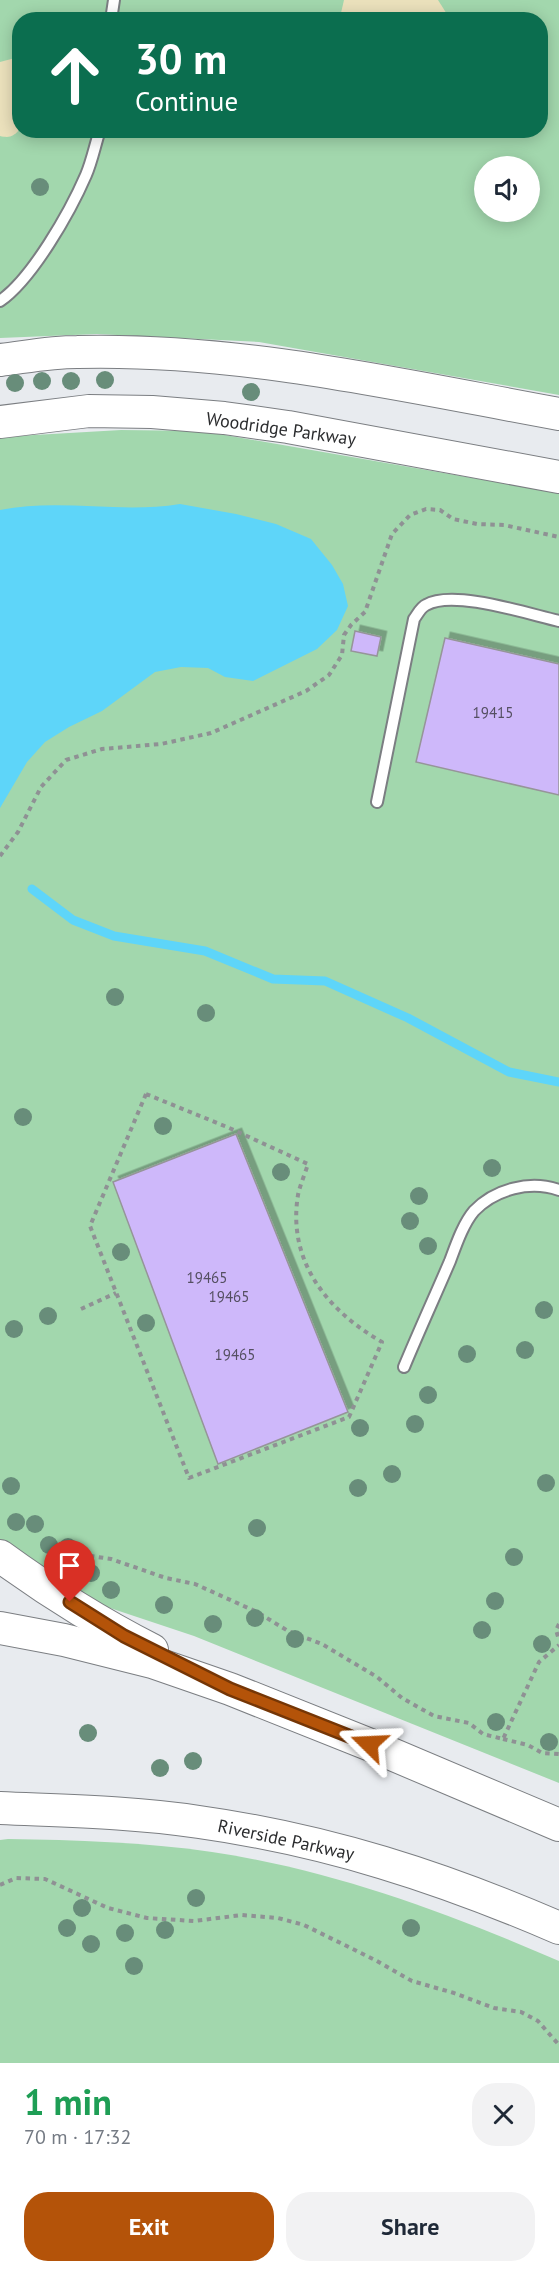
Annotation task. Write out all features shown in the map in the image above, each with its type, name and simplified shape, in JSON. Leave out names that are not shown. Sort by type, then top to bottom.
[{"type":"main road","points":[[0,360],[76,352],[177,354],[249,360],[320,370],[559,414]]},
{"type":"main road","name":"Woodridge Parkway","points":[[0,422],[89,411],[152,412],[224,418],[288,427],[559,477]]},
{"type":"main road","points":[[0,1556],[33,1580],[124,1636],[230,1689]]},
{"type":"main road","points":[[0,1628],[64,1640],[152,1662],[230,1689],[369,1744],[559,1825]]},
{"type":"main road","name":"Riverside Parkway","points":[[0,1808],[134,1814],[198,1821],[321,1845],[383,1861],[443,1881],[559,1928]]},
{"type":"main road","points":[[0,1822],[62,1811]]},
{"type":"lane","points":[[0,301],[24,280],[55,233],[86,175],[98,138]]},
{"type":"lane","points":[[377,802],[414,619],[425,605],[446,599],[465,599],[559,621]]},
{"type":"lane","points":[[404,1367],[460,1235],[473,1212],[494,1194],[518,1188],[547,1186],[559,1190]]},
{"type":"path","points":[[0,855],[18,832],[41,787],[66,760],[102,749],[161,744],[211,734],[306,692],[329,675],[342,655],[344,635],[365,612],[392,534],[410,515],[426,509],[440,510],[453,519],[477,524],[504,525],[559,537]]},
{"type":"path","points":[[146,1094],[227,1127],[308,1164],[298,1194],[297,1225],[303,1255],[314,1281],[331,1304],[357,1328],[382,1342],[349,1417],[189,1478],[116,1293],[90,1226],[146,1094]]},
{"type":"path","points":[[81,1309],[116,1293]]},
{"type":"path","points":[[63,1565],[92,1556],[111,1559],[166,1578],[195,1584],[257,1612],[288,1631],[322,1644],[376,1677],[402,1698],[434,1716],[469,1723],[483,1734],[528,1745],[542,1753],[559,1754]]},
{"type":"path","points":[[559,1624],[556,1630],[559,1640]]},
{"type":"path","points":[[503,1739],[539,1662],[559,1645]]},
{"type":"path","points":[[0,1885],[16,1878],[45,1879],[108,1908],[147,1918],[194,1921],[242,1916],[278,1918],[304,1925],[412,1981],[494,2008],[522,2012],[538,2021],[559,2045]]},
{"type":"green space","points":[[0,0],[559,0],[559,395],[259,342],[97,334],[0,338]]},
{"type":"green space","points":[[121,430],[202,431],[559,493],[559,1783],[194,1636],[101,1605],[65,1585],[0,1541],[0,437]]},
{"type":"green space","points":[[0,1840],[161,1846],[257,1860],[302,1870],[389,1895],[517,1943],[559,1961],[559,2063],[0,2063]]},
{"type":"sand","points":[[344,0],[438,0],[446,12],[341,12]]},
{"type":"sand","points":[[12,59],[12,136],[8,137],[0,136],[0,62]]},
{"type":"water","points":[[180,504],[276,524],[311,539],[332,565],[343,584],[348,606],[337,630],[317,649],[253,681],[225,677],[208,668],[181,667],[155,672],[102,711],[45,742],[27,762],[0,808],[0,510],[45,505],[158,507]]},
{"type":"building","points":[[355,631],[381,637],[377,656],[351,651]]},
{"type":"building","points":[[445,638],[559,664],[559,795],[416,762]]},
{"type":"building","points":[[236,1134],[348,1412],[218,1464],[113,1182]]},
{"type":"waterway","points":[[32,889],[73,920],[114,936],[205,951],[273,979],[325,981],[408,1018],[509,1072],[559,1082]]},
{"type":"route","points":[[70,1602],[124,1636],[230,1689],[369,1744]]}]
